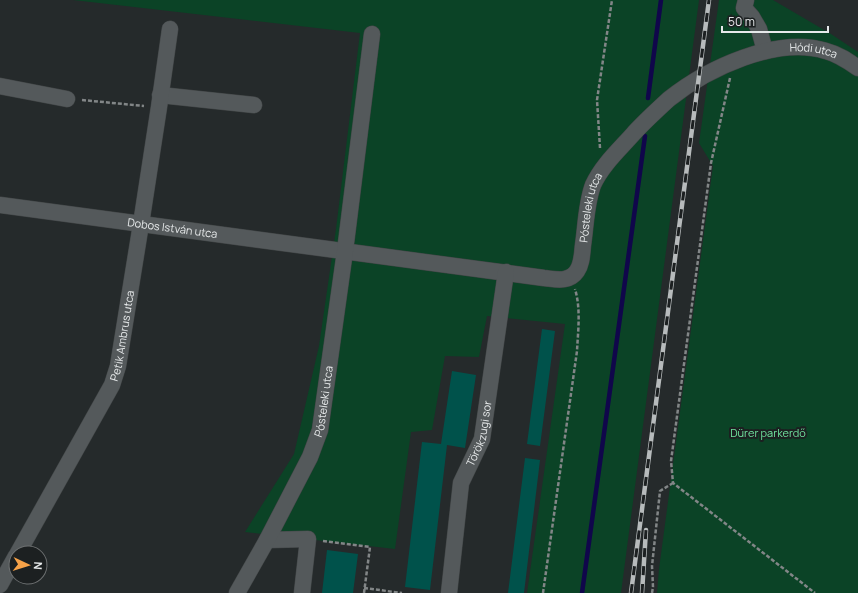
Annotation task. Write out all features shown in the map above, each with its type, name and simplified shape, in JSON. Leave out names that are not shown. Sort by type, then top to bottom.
[{"type":"street","points":[[746,0],[744,8],[752,17],[759,29],[765,51]]},
{"type":"street","name":"Petik Ambrus utca","points":[[22,545],[112,385],[118,366],[170,29]]},
{"type":"street","name":"Pósteleki utca","points":[[236,593],[267,540],[310,457],[320,430],[345,251],[372,34]]},
{"type":"street","name":"Hódi utca","points":[[765,51],[790,47],[816,48],[837,55],[858,68]]},
{"type":"street","name":"Pósteleki utca","points":[[571,278],[576,273],[580,264],[588,205],[593,185],[601,171],[619,149],[650,116],[670,99],[698,80],[733,61],[765,51]]},
{"type":"street","points":[[0,86],[67,99]]},
{"type":"street","points":[[160,101],[254,105]]},
{"type":"street","name":"Dobos István utca","points":[[0,205],[345,251]]},
{"type":"street","points":[[345,251],[557,280],[571,278]]},
{"type":"street","name":"Törökzugi sor","points":[[449,593],[461,483],[482,439],[506,272]]},
{"type":"street","points":[[267,540],[308,539],[302,593]]},
{"type":"street","points":[[0,585],[8,570]]},
{"type":"path","points":[[601,171],[597,100],[612,0]]},
{"type":"path","points":[[733,61],[711,163],[671,461],[673,483],[815,593]]},
{"type":"path","points":[[67,99],[160,101]]},
{"type":"path","points":[[543,593],[577,351],[579,316],[577,297],[571,278]]},
{"type":"path","points":[[652,593],[652,566],[660,491],[673,483]]},
{"type":"path","points":[[308,539],[370,547],[364,593]]},
{"type":"path","points":[[364,588],[402,593]]},
{"type":"green space","points":[[73,0],[699,0],[621,593],[527,593],[565,324],[487,316],[479,357],[445,356],[432,430],[411,432],[395,549],[245,532],[294,454],[319,346],[336,229],[360,33]]},
{"type":"green space","name":"Dürer parkerdő","points":[[719,0],[773,0],[831,34],[858,52],[858,593],[657,593],[713,166],[699,143]]},
{"type":"building","points":[[542,329],[555,331],[540,446],[527,444]]},
{"type":"building","points":[[452,371],[476,375],[465,448],[447,445],[430,590],[405,587],[422,442],[441,444]]},
{"type":"building","points":[[525,458],[540,460],[524,593],[508,593]]},
{"type":"building","points":[[327,550],[358,554],[353,593],[322,593]]},
{"type":"waterway","points":[[648,98],[661,0]]},
{"type":"waterway","points":[[582,593],[645,136]]},
{"type":"railway","points":[[631,593],[709,0]]},
{"type":"railway","points":[[642,593],[646,530]]}]
